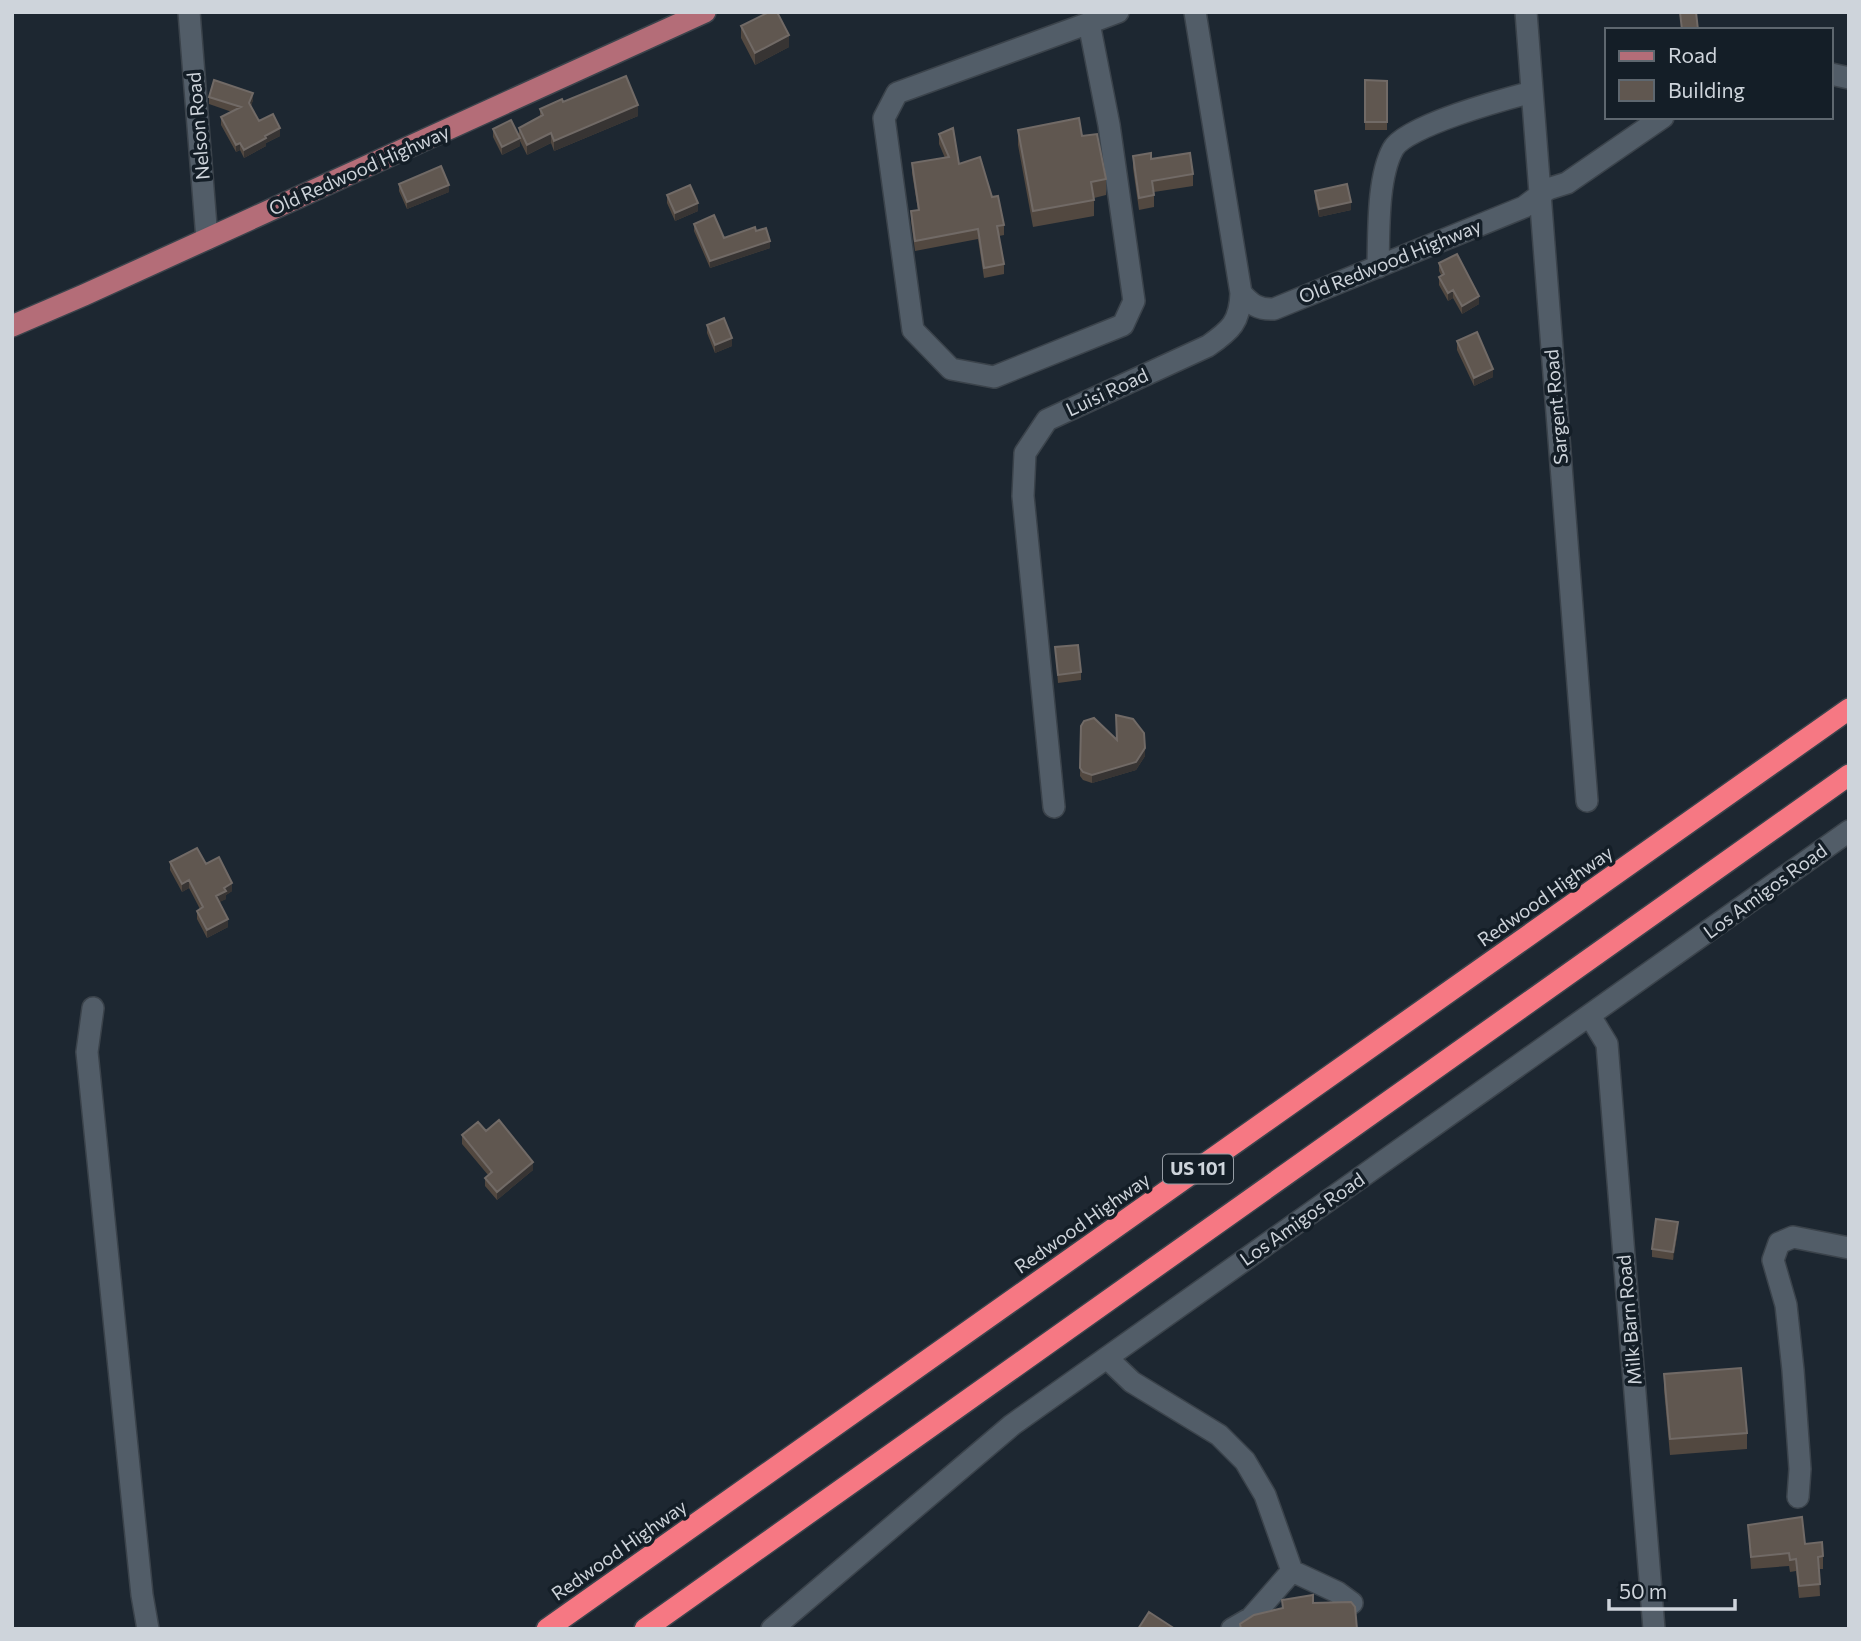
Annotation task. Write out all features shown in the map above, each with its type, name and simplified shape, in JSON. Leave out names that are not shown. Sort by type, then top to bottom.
[{"type":"highway","name":"Redwood Highway","points":[[547,1629],[1849,709]]},
{"type":"highway","name":"US 101","points":[[645,1629],[1849,775]]},
{"type":"main road","name":"Old Redwood Highway","points":[[12,326],[705,12]]},
{"type":"street","name":"Nelson Road","points":[[189,12],[207,239]]},
{"type":"street","points":[[1089,23],[1109,125],[1133,302],[1123,326],[994,377],[951,369],[913,330],[884,118],[897,93],[1118,12]]},
{"type":"street","name":"Luisi Road","points":[[1054,807],[1023,496],[1025,453],[1047,421],[1208,346],[1230,330],[1239,313],[1241,293],[1195,12]]},
{"type":"street","name":"Sargent Road","points":[[1526,12],[1587,801]]},
{"type":"street","points":[[1378,267],[1380,205],[1393,147],[1406,136],[1486,103],[1532,92]]},
{"type":"street","name":"Old Redwood Highway","points":[[1241,293],[1259,309],[1274,309],[1524,207],[1540,195],[1567,183],[1660,119]]},
{"type":"street","name":"Los Amigos Road","points":[[772,1629],[1012,1425],[1849,831]]},
{"type":"street","points":[[93,1007],[87,1052],[142,1595],[148,1629]]},
{"type":"street","name":"Milk Barn Road","points":[[1590,1016],[1607,1044],[1654,1629]]},
{"type":"street","points":[[1798,1497],[1797,1430],[1786,1305],[1773,1260],[1779,1243],[1793,1237],[1849,1248]]},
{"type":"street","points":[[1107,1358],[1132,1382],[1204,1425],[1240,1454],[1265,1495],[1292,1572],[1337,1592],[1352,1603]]},
{"type":"street","points":[[1232,1629],[1251,1618],[1292,1572]]},
{"type":"building","points":[[769,12],[777,12],[789,35],[755,53],[741,26]]},
{"type":"building","points":[[1680,12],[1696,12],[1698,28],[1682,28]]},
{"type":"building","points":[[626,76],[638,105],[554,141],[551,133],[527,145],[519,128],[543,115],[540,109]]},
{"type":"building","points":[[214,80],[253,93],[249,103],[259,121],[273,114],[280,128],[244,150],[240,143],[236,145],[221,117],[241,107],[209,97]]},
{"type":"building","points":[[1365,80],[1387,81],[1387,122],[1365,122]]},
{"type":"building","points":[[1079,118],[1082,136],[1097,134],[1106,179],[1091,182],[1094,200],[1033,211],[1018,130]]},
{"type":"building","points":[[511,120],[520,138],[502,147],[493,129]]},
{"type":"building","points":[[953,128],[959,164],[980,157],[992,197],[998,196],[1004,225],[997,226],[1004,264],[984,268],[978,229],[915,241],[911,211],[919,210],[912,163],[949,157],[939,134]]},
{"type":"building","points":[[1151,153],[1151,159],[1190,153],[1193,174],[1152,181],[1154,195],[1139,198],[1133,156]]},
{"type":"building","points":[[441,166],[449,185],[407,202],[399,184]]},
{"type":"building","points":[[1347,184],[1351,202],[1319,209],[1315,191]]},
{"type":"building","points":[[690,185],[698,203],[675,213],[667,195]]},
{"type":"building","points":[[714,215],[724,238],[755,227],[756,231],[766,228],[770,241],[710,261],[694,224]]},
{"type":"building","points":[[1457,254],[1479,296],[1462,306],[1453,290],[1448,293],[1439,277],[1444,274],[1439,263]]},
{"type":"building","points":[[724,318],[732,338],[715,345],[707,325]]},
{"type":"building","points":[[1477,332],[1493,369],[1474,378],[1457,341]]},
{"type":"building","points":[[1078,645],[1081,672],[1058,675],[1055,647]]},
{"type":"building","points":[[1116,715],[1133,719],[1144,733],[1145,748],[1136,762],[1092,775],[1083,772],[1080,768],[1081,726],[1084,721],[1094,718],[1117,740]]},
{"type":"building","points":[[197,848],[206,864],[219,857],[232,883],[224,888],[226,891],[216,896],[228,919],[207,930],[197,911],[203,907],[189,880],[182,884],[170,862]]},
{"type":"building","points":[[499,1120],[533,1162],[497,1192],[485,1178],[492,1172],[462,1135],[478,1122],[486,1131]]},
{"type":"building","points":[[1656,1219],[1678,1222],[1673,1252],[1652,1249]]},
{"type":"building","points":[[1741,1368],[1747,1433],[1670,1439],[1664,1374]]},
{"type":"building","points":[[1802,1517],[1805,1544],[1822,1542],[1823,1556],[1818,1557],[1820,1584],[1799,1586],[1796,1559],[1790,1560],[1789,1553],[1751,1557],[1748,1525]]},
{"type":"building","points":[[1313,1595],[1313,1603],[1351,1602],[1355,1607],[1357,1629],[1241,1629],[1240,1624],[1254,1615],[1283,1608],[1282,1600]]},
{"type":"building","points":[[1149,1612],[1175,1629],[1138,1629]]}]
